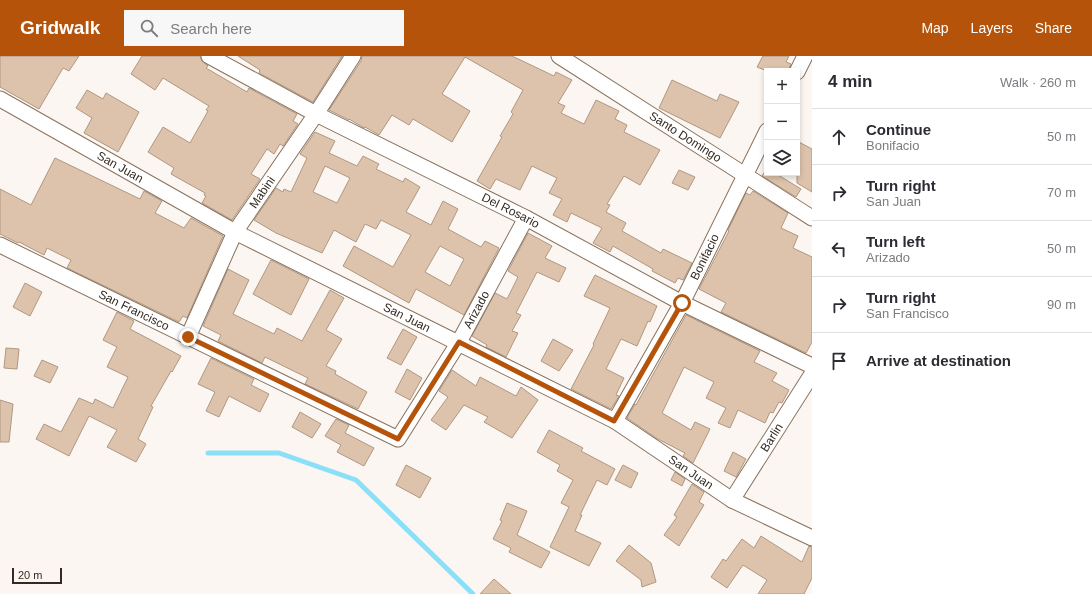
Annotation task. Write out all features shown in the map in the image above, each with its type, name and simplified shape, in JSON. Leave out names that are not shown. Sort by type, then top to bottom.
[{"type":"street","name":"Del Rosario","points":[[208,56],[316,114],[526,218],[682,303],[812,366]]},
{"type":"street","name":"Mabini","points":[[188,337],[235,232],[316,114],[353,56]]},
{"type":"street","name":"Santo Domingo","points":[[559,56],[812,218]]},
{"type":"street","points":[[799,68],[805,56]]},
{"type":"street","name":"San Juan","points":[[0,99],[235,232],[459,342],[614,421],[732,500],[812,538]]},
{"type":"street","name":"Bonifacio","points":[[614,421],[682,303],[764,138]]},
{"type":"street","name":"Arizado","points":[[398,439],[459,342],[526,218]]},
{"type":"street","name":"San Francisco","points":[[0,245],[398,439]]},
{"type":"street","name":"Barlin","points":[[732,500],[812,374]]},
{"type":"building","points":[[0,56],[79,56],[69,71],[63,68],[39,109],[0,87]]},
{"type":"building","points":[[142,56],[200,56],[202,61],[208,66],[206,68],[247,92],[249,88],[297,114],[293,121],[298,124],[283,146],[280,144],[274,154],[267,149],[251,174],[260,179],[232,220],[202,203],[206,196],[204,195],[205,193],[171,174],[174,168],[148,152],[163,127],[190,143],[208,111],[206,110],[209,106],[163,78],[155,90],[131,74]]},
{"type":"building","points":[[238,56],[342,56],[313,102],[259,73],[260,70]]},
{"type":"building","points":[[362,56],[512,56],[554,76],[556,72],[572,80],[558,103],[565,106],[561,113],[584,124],[596,100],[619,111],[615,119],[627,125],[624,132],[660,150],[640,185],[624,176],[607,204],[610,205],[606,212],[626,223],[622,231],[661,253],[663,249],[692,263],[683,280],[678,278],[675,283],[652,271],[653,269],[613,246],[610,252],[593,243],[602,228],[571,213],[567,222],[553,215],[562,199],[549,193],[557,178],[532,166],[520,190],[496,179],[490,189],[477,181],[502,137],[500,136],[513,114],[511,112],[523,90],[465,57],[442,94],[470,111],[452,142],[413,119],[409,125],[392,115],[379,135],[329,110],[361,61]]},
{"type":"building","points":[[763,56],[789,56],[786,62],[791,64],[789,68],[764,68],[764,70],[757,67]]},
{"type":"building","points":[[672,80],[717,101],[720,94],[739,102],[720,138],[659,108]]},
{"type":"building","points":[[87,90],[103,99],[106,93],[139,112],[118,152],[84,133],[92,118],[76,108]]},
{"type":"building","points":[[315,132],[335,141],[329,153],[357,166],[363,156],[379,164],[376,169],[403,182],[405,178],[420,187],[406,212],[431,225],[443,201],[458,209],[448,229],[481,247],[485,241],[499,248],[464,315],[416,289],[409,303],[343,266],[354,246],[393,267],[411,235],[381,220],[376,229],[365,224],[356,242],[334,230],[322,253],[276,233],[254,220],[276,188],[283,192],[284,189],[291,192],[307,158],[300,154]],"holes":[[[325,166],[350,178],[337,203],[313,192]],[[440,246],[464,259],[450,286],[425,272]]]},
{"type":"building","points":[[800,143],[812,149],[812,192],[797,183],[797,176],[800,176]]},
{"type":"building","points":[[55,158],[140,199],[144,191],[162,201],[155,213],[184,228],[191,218],[223,236],[187,318],[183,316],[179,322],[67,268],[71,260],[47,248],[44,255],[0,234],[0,189],[31,205]]},
{"type":"building","points":[[679,170],[695,177],[688,190],[672,183]]},
{"type":"building","points":[[764,173],[764,176],[780,176],[801,189],[796,197],[762,176]]},
{"type":"building","points":[[753,191],[788,213],[781,228],[798,236],[793,248],[812,257],[812,342],[806,353],[721,312],[726,303],[699,289],[729,231],[728,230],[746,193],[750,195]]},
{"type":"building","points":[[528,233],[552,246],[545,258],[566,268],[559,282],[537,272],[516,313],[521,315],[512,331],[518,333],[506,357],[486,347],[487,345],[472,336],[495,293],[507,299],[518,277],[508,271]]},
{"type":"building","points":[[271,260],[309,279],[291,315],[253,294]]},
{"type":"building","points":[[228,269],[249,280],[233,314],[274,334],[277,328],[302,341],[330,290],[344,298],[326,330],[342,339],[326,366],[336,371],[335,374],[367,392],[358,409],[305,384],[308,378],[265,357],[262,363],[218,341],[221,335],[203,326]]},
{"type":"building","points":[[595,275],[657,306],[650,322],[648,321],[637,346],[621,339],[606,369],[624,378],[616,395],[619,396],[611,409],[571,389],[594,345],[593,344],[610,308],[584,296]]},
{"type":"building","points":[[25,283],[42,292],[30,316],[13,307]]},
{"type":"building","points":[[117,312],[134,321],[130,329],[181,356],[151,406],[153,407],[138,439],[146,444],[136,462],[107,447],[117,430],[89,416],[69,456],[36,439],[44,424],[61,432],[79,398],[93,404],[95,399],[113,408],[128,377],[107,367],[117,347],[103,340]]},
{"type":"building","points":[[686,315],[760,351],[754,362],[777,373],[772,381],[789,390],[782,403],[779,402],[773,413],[770,412],[765,423],[738,410],[730,428],[718,423],[726,408],[706,398],[714,382],[684,367],[662,413],[691,430],[695,422],[710,429],[693,463],[683,456],[685,453],[656,438],[627,418],[635,404],[636,405]]},
{"type":"building","points":[[403,329],[417,337],[401,365],[387,358]]},
{"type":"building","points":[[553,339],[573,350],[559,371],[541,361]]},
{"type":"building","points":[[6,348],[19,349],[17,369],[4,368]]},
{"type":"building","points":[[211,358],[254,379],[251,385],[269,394],[260,412],[229,396],[219,417],[206,411],[215,392],[198,384]]},
{"type":"building","points":[[42,360],[58,367],[50,383],[34,376]]},
{"type":"building","points":[[407,369],[422,378],[410,400],[395,392]]},
{"type":"building","points":[[452,370],[476,386],[480,377],[516,396],[521,387],[538,400],[512,438],[484,422],[488,417],[464,405],[446,430],[431,420],[448,397],[439,391]]},
{"type":"building","points":[[0,400],[13,404],[9,442],[0,442]]},
{"type":"building","points":[[300,412],[321,424],[312,438],[292,427]]},
{"type":"building","points":[[336,419],[349,425],[345,433],[374,448],[364,466],[337,452],[341,445],[325,436]]},
{"type":"building","points":[[549,430],[583,448],[581,451],[615,469],[607,485],[597,480],[580,515],[582,515],[575,531],[601,543],[589,566],[550,547],[569,507],[561,503],[573,480],[557,471],[560,465],[537,452]]},
{"type":"building","points":[[733,452],[746,459],[736,477],[724,471]]},
{"type":"building","points":[[406,465],[431,478],[420,498],[396,485]]},
{"type":"building","points":[[623,465],[638,473],[631,488],[615,480]]},
{"type":"building","points":[[675,472],[685,479],[682,486],[671,480]]},
{"type":"building","points":[[692,484],[704,492],[699,502],[704,505],[679,546],[664,535],[677,517],[674,515]]},
{"type":"building","points":[[507,503],[527,511],[517,535],[550,552],[541,568],[509,552],[511,548],[493,539],[502,521],[500,520]]},
{"type":"building","points":[[761,536],[802,562],[809,546],[812,547],[812,578],[804,594],[758,594],[767,580],[743,565],[727,588],[711,577],[723,559],[726,561],[742,539],[754,548]]},
{"type":"building","points":[[629,545],[651,563],[656,582],[642,587],[641,580],[616,561]]},
{"type":"building","points":[[494,579],[511,594],[480,594]]},
{"type":"waterway","points":[[208,453],[279,453],[356,480],[473,594]]},
{"type":"route","points":[[188,337],[398,439],[459,342],[614,421],[682,303]]}]
